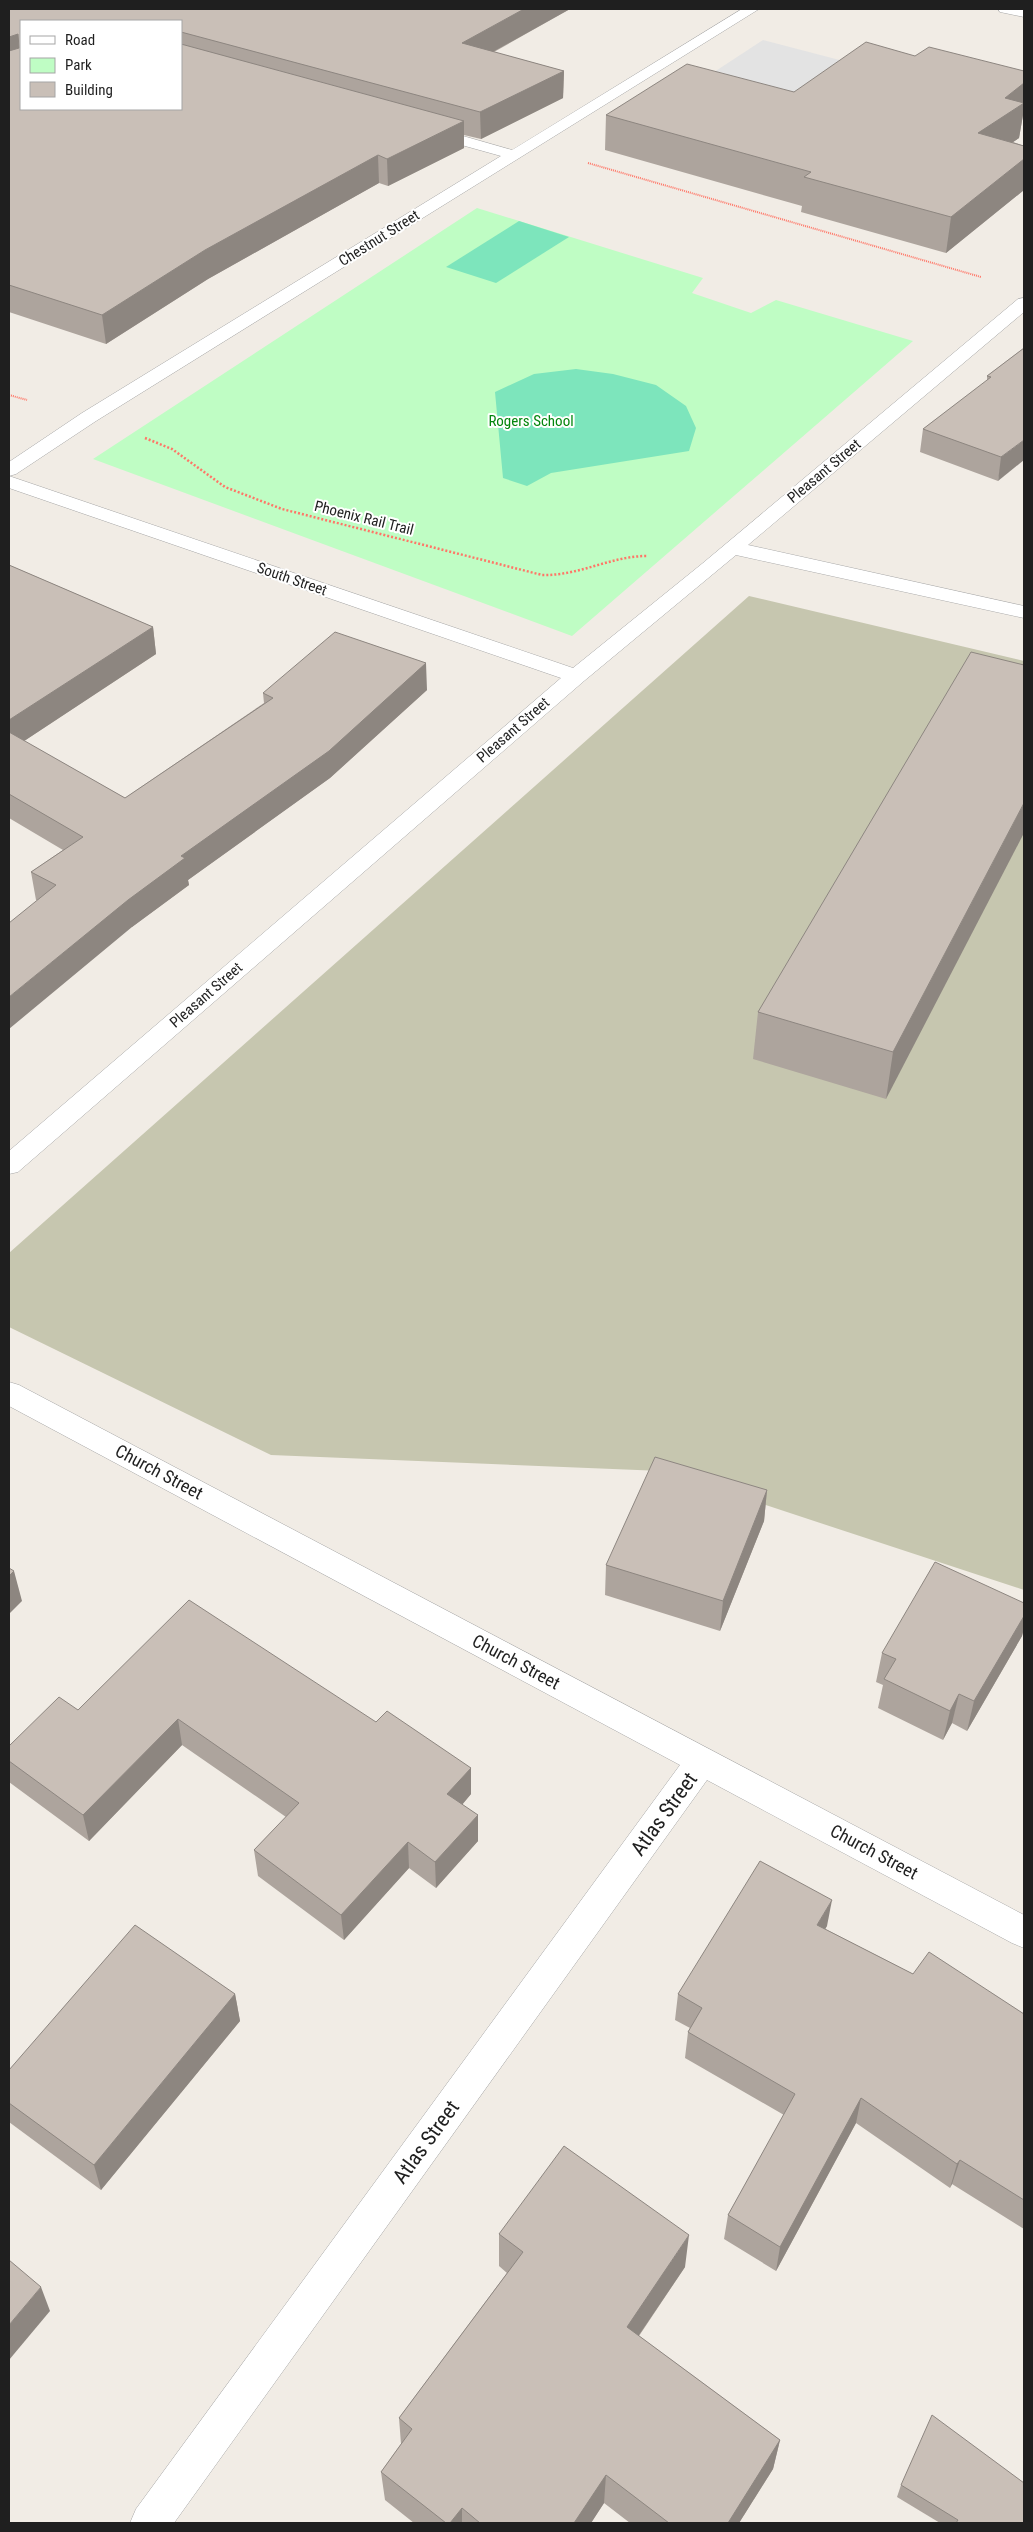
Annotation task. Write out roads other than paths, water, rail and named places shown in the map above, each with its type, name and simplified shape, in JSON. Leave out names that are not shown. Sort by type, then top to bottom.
[{"type":"street","name":"Chestnut Street","points":[[9,470],[90,417],[752,9]]},
{"type":"street","points":[[1005,9],[1024,14]]},
{"type":"street","points":[[409,126],[514,155]]},
{"type":"street","name":"Pleasant Street","points":[[9,1166],[576,676],[1024,304]]},
{"type":"street","name":"South Street","points":[[9,482],[576,676]]},
{"type":"street","points":[[732,548],[1024,612]]},
{"type":"street","name":"Church Street","points":[[9,1393],[1024,1932]]},
{"type":"street","name":"Atlas Street","points":[[150,2523],[702,1761]]},
{"type":"park label","name":"Rogers School","points":[[531,421]]}]
